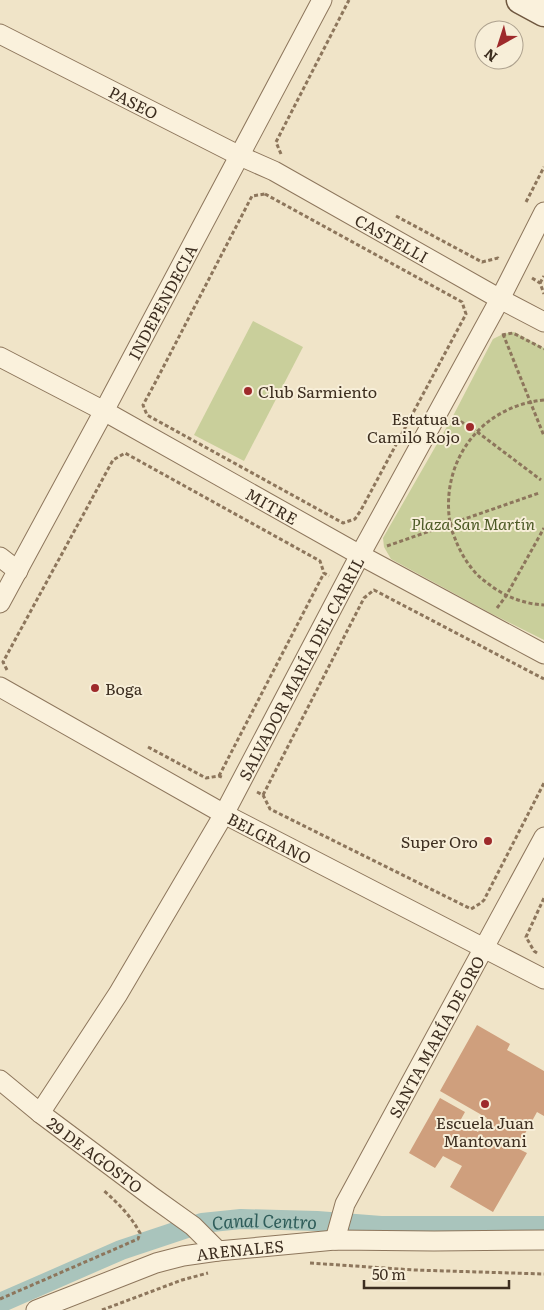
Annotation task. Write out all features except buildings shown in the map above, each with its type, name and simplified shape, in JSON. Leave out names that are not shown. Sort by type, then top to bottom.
[{"type":"main road","points":[[520,0],[544,13]]},
{"type":"street","name":"INDEPENDECIA","points":[[0,603],[322,0]]},
{"type":"street","name":"PASEO","points":[[0,34],[240,156]]},
{"type":"street","name":"CASTELLI","points":[[240,156],[274,171],[544,322]]},
{"type":"street","name":"SALVADOR MARÍA DEL CARRIL","points":[[40,1113],[118,994],[224,814],[360,556],[500,299],[544,212]]},
{"type":"street","name":"MITRE","points":[[0,357],[104,411],[360,556],[544,654]]},
{"type":"street","points":[[0,557],[18,570]]},
{"type":"street","name":"BELGRANO","points":[[0,687],[224,814],[544,979]]},
{"type":"street","name":"SANTA MARÍA DE ORO","points":[[337,1234],[345,1204],[544,837]]},
{"type":"street","name":"29 DE AGOSTO","points":[[0,1080],[40,1113],[196,1229],[218,1251]]},
{"type":"street","name":"ARENALES","points":[[36,1310],[156,1263],[183,1256],[337,1234],[434,1241],[544,1240]]},
{"type":"path","points":[[281,155],[276,142],[349,0]]},
{"type":"path","points":[[142,405],[156,383],[252,196],[264,194],[462,302],[466,314],[355,519]]},
{"type":"path","points":[[395,215],[482,262],[498,258]]},
{"type":"path","points":[[544,276],[540,283],[544,294]]},
{"type":"path","points":[[498,338],[503,334],[513,333],[544,349]]},
{"type":"path","points":[[503,334],[544,436]]},
{"type":"path","points":[[544,400],[530,402],[500,412],[476,431],[457,459],[448,491],[450,525],[461,554],[480,578],[506,596],[534,605],[544,605]]},
{"type":"path","points":[[453,416],[541,480]]},
{"type":"path","points":[[3,662],[113,460],[126,453],[320,561],[324,573],[219,776]]},
{"type":"path","points":[[384,547],[539,493]]},
{"type":"path","points":[[492,614],[506,596],[544,528]]},
{"type":"path","points":[[384,538],[384,547],[388,552]]},
{"type":"path","points":[[544,679],[374,590],[364,598],[263,795],[270,809],[471,909],[484,900],[544,783]]},
{"type":"path","points":[[539,954],[534,951],[526,937],[544,898]]},
{"type":"path","points":[[0,1299],[138,1239],[140,1233],[134,1223],[120,1205],[103,1190]]},
{"type":"path","points":[[303,1262],[414,1270],[544,1274]]},
{"type":"path","points":[[102,1310],[182,1280],[210,1273]]},
{"type":"green space","name":"Club Sarmiento","points":[[253,321],[303,347],[244,461],[194,435]]},
{"type":"green space","name":"Plaza San Martín","points":[[514,332],[544,348],[544,640],[391,559],[384,547],[383,538],[453,416],[493,339],[503,334]]},
{"type":"waterway","name":"Canal Centro","points":[[0,1303],[121,1250],[202,1223],[241,1219],[317,1221],[381,1226],[544,1226]]},
{"type":"place","name":"Club Sarmiento","points":[[248,391]]},
{"type":"place","name":"Estatua a Camilo Rojo","points":[[470,427]]},
{"type":"place","name":"Boga","points":[[95,688]]},
{"type":"place","name":"Super Oro","points":[[488,841]]},
{"type":"place","name":"Escuela Juan Mantovani","points":[[485,1104]]}]
